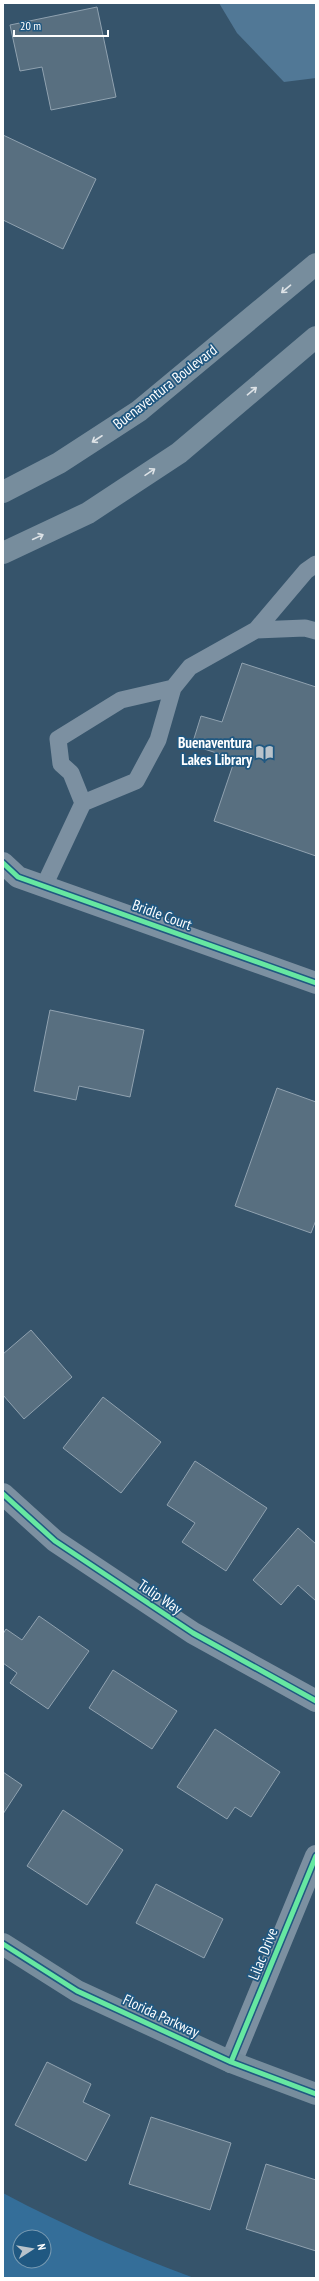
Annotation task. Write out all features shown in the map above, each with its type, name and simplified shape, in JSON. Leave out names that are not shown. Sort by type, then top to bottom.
[{"type":"main road","name":"Buenaventura Boulevard","points":[[3,492],[59,464],[139,411],[316,264]]},
{"type":"main road","points":[[3,553],[88,513],[179,453],[316,337]]},
{"type":"main road","name":"Florida Parkway","points":[[3,1944],[77,1991],[231,2062],[316,2094]]},
{"type":"street","name":"Bridle Court","points":[[3,863],[18,876],[44,886],[316,983]]},
{"type":"street","name":"Tulip Way","points":[[3,1494],[55,1541],[193,1633],[316,1701]]},
{"type":"street","name":"Lilac Drive","points":[[231,2062],[316,1856]]},
{"type":"lane","points":[[44,886],[83,804],[136,781],[158,740],[173,688],[190,666],[256,630],[306,571],[316,564]]},
{"type":"lane","points":[[256,630],[305,628],[316,631]]},
{"type":"lane","points":[[83,804],[71,773],[62,764],[58,739],[121,700],[173,688]]},
{"type":"shaded area","points":[[219,3],[316,3],[316,78],[284,82],[237,33]]},
{"type":"shaded area","points":[[3,2193],[97,2239],[194,2278],[3,2278]]},
{"type":"building","points":[[97,7],[116,97],[51,110],[42,67],[20,71],[10,25]]},
{"type":"building","points":[[3,135],[96,179],[63,249],[3,220]]},
{"type":"building","name":"Buenaventura Lakes Library","points":[[242,663],[316,687],[316,856],[214,821],[235,759],[192,745],[201,716],[222,722]]},
{"type":"building","points":[[50,1010],[144,1030],[130,1097],[79,1086],[76,1100],[34,1091]]},
{"type":"building","points":[[277,1088],[316,1102],[316,1220],[311,1233],[235,1206]]},
{"type":"building","points":[[31,1330],[72,1377],[24,1419],[3,1395],[3,1354]]},
{"type":"building","points":[[103,1397],[161,1442],[121,1493],[63,1448]]},
{"type":"building","points":[[195,1461],[267,1508],[226,1571],[182,1542],[195,1523],[167,1505]]},
{"type":"building","points":[[298,1528],[316,1544],[316,1601],[298,1585],[281,1605],[253,1580]]},
{"type":"building","points":[[39,1616],[89,1651],[48,1709],[10,1683],[17,1673],[3,1663],[3,1634],[6,1629],[22,1640]]},
{"type":"building","points":[[113,1670],[177,1711],[152,1749],[89,1708]]},
{"type":"building","points":[[215,1729],[280,1772],[251,1817],[235,1807],[227,1819],[177,1787]]},
{"type":"building","points":[[3,1772],[22,1785],[3,1814]]},
{"type":"building","points":[[63,1810],[123,1850],[87,1905],[27,1866]]},
{"type":"building","points":[[156,1884],[223,1919],[204,1958],[136,1923]]},
{"type":"building","points":[[47,2062],[91,2084],[83,2102],[110,2115],[86,2161],[15,2125]]},
{"type":"building","points":[[151,2117],[231,2143],[210,2210],[129,2184]]},
{"type":"building","points":[[266,2164],[316,2180],[316,2251],[246,2229]]},
{"type":"cycle path","points":[[3,863],[18,877],[316,983]]},
{"type":"cycle path","points":[[3,1494],[55,1541],[193,1633],[316,1701]]},
{"type":"cycle path","points":[[231,2062],[316,1856]]},
{"type":"cycle path","points":[[3,1944],[77,1991],[231,2062],[316,2094]]},
{"type":"place","name":"Buenaventura Lakes Library","points":[[265,752]]}]
